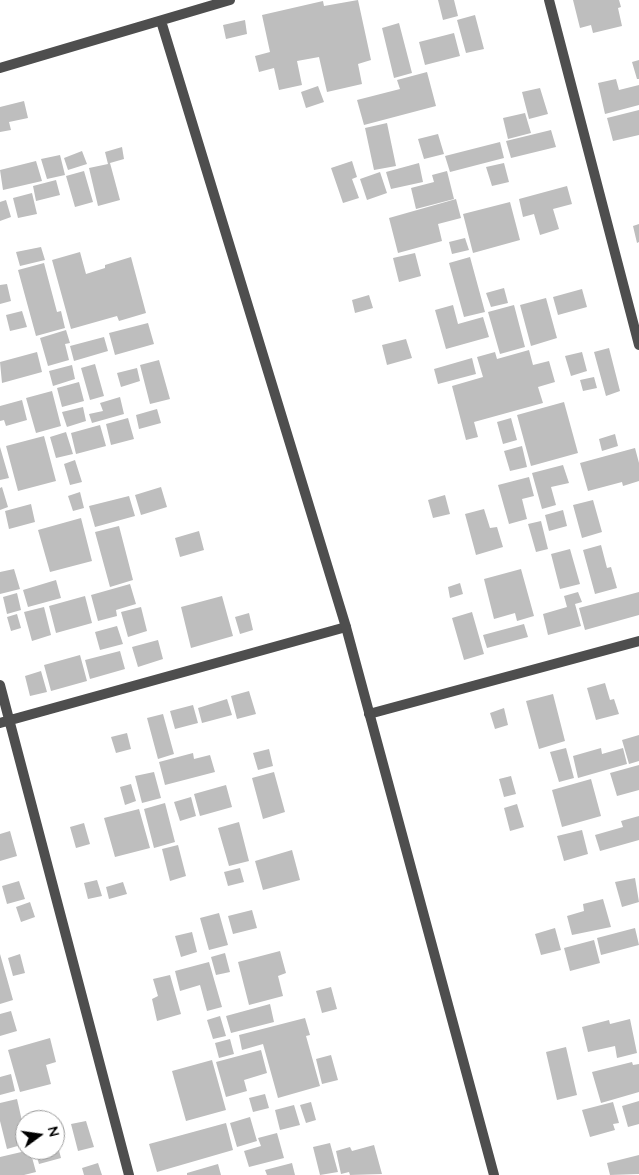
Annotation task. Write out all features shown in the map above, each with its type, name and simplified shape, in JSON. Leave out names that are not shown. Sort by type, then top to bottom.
[{"type":"street","points":[[0,68],[230,0]]},
{"type":"street","points":[[549,0],[637,329],[639,345]]},
{"type":"street","points":[[161,21],[346,627],[494,1175]]},
{"type":"street","points":[[5,721],[346,627]]},
{"type":"street","points":[[369,714],[639,641]]},
{"type":"street","points":[[0,685],[5,721],[129,1175]]},
{"type":"building","points":[[358,0],[371,60],[358,64],[362,84],[327,92],[319,57],[297,61],[302,85],[279,90],[274,68],[259,72],[255,56],[270,52],[262,15],[323,1],[324,6]]},
{"type":"building","points":[[438,0],[454,0],[458,16],[443,20]]},
{"type":"building","points":[[573,0],[619,0],[621,7],[618,8],[622,26],[593,33],[591,25],[580,28]]},
{"type":"building","points":[[475,15],[484,49],[466,53],[457,20]]},
{"type":"building","points":[[245,20],[247,34],[226,39],[223,25]]},
{"type":"building","points":[[399,23],[412,73],[394,78],[382,28]]},
{"type":"building","points":[[454,33],[460,56],[425,65],[419,42]]},
{"type":"building","points":[[639,60],[639,79],[637,79],[632,62]]},
{"type":"building","points":[[427,72],[436,106],[364,125],[357,100],[400,89],[397,80]]},
{"type":"building","points":[[616,79],[619,90],[639,85],[639,105],[605,114],[598,83]]},
{"type":"building","points":[[318,86],[324,102],[306,108],[301,92]]},
{"type":"building","points":[[540,88],[548,114],[529,119],[522,92]]},
{"type":"building","points":[[24,101],[28,118],[9,122],[11,130],[0,132],[0,107]]},
{"type":"building","points":[[639,110],[639,135],[613,141],[607,118]]},
{"type":"building","points":[[525,113],[531,133],[508,139],[503,118]]},
{"type":"building","points":[[387,123],[396,166],[374,170],[365,128]]},
{"type":"building","points":[[551,130],[556,147],[511,158],[506,141]]},
{"type":"building","points":[[438,134],[444,154],[424,159],[418,139]]},
{"type":"building","points":[[500,142],[504,158],[450,172],[445,156]]},
{"type":"building","points":[[122,147],[124,159],[110,163],[120,200],[98,206],[89,168],[108,164],[105,152]]},
{"type":"building","points":[[82,151],[87,164],[68,170],[64,158]]},
{"type":"building","points":[[60,155],[65,175],[47,179],[41,159]]},
{"type":"building","points":[[36,161],[42,181],[3,190],[0,170]]},
{"type":"building","points":[[352,161],[357,177],[352,179],[359,198],[343,203],[331,168]]},
{"type":"building","points":[[419,163],[423,182],[391,189],[386,172]]},
{"type":"building","points":[[504,163],[509,182],[492,186],[486,167]]},
{"type":"building","points":[[84,171],[93,202],[75,207],[66,176]]},
{"type":"building","points":[[447,171],[454,199],[416,209],[411,188],[434,182],[432,175]]},
{"type":"building","points":[[380,172],[387,193],[367,200],[360,179]]},
{"type":"building","points":[[56,180],[60,195],[36,201],[33,186]]},
{"type":"building","points":[[567,186],[572,204],[553,209],[559,229],[540,235],[534,214],[523,217],[519,199]]},
{"type":"building","points":[[32,193],[37,214],[18,218],[13,198]]},
{"type":"building","points":[[456,199],[461,218],[438,224],[442,241],[398,253],[389,218]]},
{"type":"building","points":[[6,200],[11,217],[0,221],[0,202]]},
{"type":"building","points":[[510,202],[520,240],[473,253],[463,214]]},
{"type":"building","points":[[639,224],[639,242],[637,243],[633,226]]},
{"type":"building","points":[[465,238],[469,250],[452,254],[449,242]]},
{"type":"building","points":[[41,247],[45,260],[20,266],[16,252]]},
{"type":"building","points":[[80,252],[86,274],[105,268],[105,265],[131,257],[146,313],[119,321],[117,316],[71,329],[52,260]]},
{"type":"building","points":[[415,253],[421,276],[399,282],[393,258]]},
{"type":"building","points":[[470,257],[485,312],[464,317],[449,263]]},
{"type":"building","points":[[44,263],[57,312],[61,311],[65,328],[36,336],[18,270]]},
{"type":"building","points":[[7,284],[11,301],[0,304],[0,285]]},
{"type":"building","points":[[504,288],[508,303],[491,307],[486,293]]},
{"type":"building","points":[[582,289],[587,307],[558,315],[553,297]]},
{"type":"building","points":[[369,295],[373,308],[355,313],[352,300]]},
{"type":"building","points":[[546,298],[557,338],[531,346],[520,305]]},
{"type":"building","points":[[453,305],[458,324],[483,317],[489,337],[446,349],[435,310]]},
{"type":"building","points":[[514,305],[525,347],[500,354],[488,312]]},
{"type":"building","points":[[22,311],[27,327],[10,331],[6,315]]},
{"type":"building","points":[[148,323],[154,344],[115,355],[109,333]]},
{"type":"building","points":[[66,330],[70,343],[65,344],[69,360],[48,366],[40,338]]},
{"type":"building","points":[[104,337],[108,351],[74,361],[70,346]]},
{"type":"building","points":[[406,339],[412,358],[387,365],[382,345]]},
{"type":"building","points":[[609,348],[620,391],[606,396],[594,352]]},
{"type":"building","points":[[529,350],[533,365],[549,361],[555,382],[538,387],[543,403],[474,422],[478,437],[466,440],[452,386],[483,377],[477,357],[495,352],[497,359]]},
{"type":"building","points":[[37,352],[42,372],[2,383],[0,362]]},
{"type":"building","points":[[582,352],[587,371],[571,376],[565,356]]},
{"type":"building","points":[[472,358],[476,374],[438,384],[434,369]]},
{"type":"building","points":[[159,360],[170,399],[150,404],[140,365]]},
{"type":"building","points":[[95,364],[104,396],[90,400],[81,368]]},
{"type":"building","points":[[72,365],[75,379],[53,386],[49,371]]},
{"type":"building","points":[[137,368],[140,381],[121,387],[117,373]]},
{"type":"building","points":[[594,377],[597,388],[583,391],[580,380]]},
{"type":"building","points":[[79,382],[84,401],[62,407],[57,388]]},
{"type":"building","points":[[52,391],[61,426],[36,433],[26,398]]},
{"type":"building","points":[[120,397],[124,414],[92,423],[89,414],[103,411],[100,403]]},
{"type":"building","points":[[22,400],[27,420],[6,426],[4,420],[0,421],[0,406]]},
{"type":"building","points":[[564,402],[578,453],[531,466],[517,415]]},
{"type":"building","points":[[83,407],[86,421],[67,427],[62,412]]},
{"type":"building","points":[[157,409],[161,423],[139,429],[136,415]]},
{"type":"building","points":[[128,418],[134,439],[111,445],[106,424]]},
{"type":"building","points":[[511,418],[517,440],[503,444],[497,422]]},
{"type":"building","points":[[100,425],[106,446],[76,454],[71,433]]},
{"type":"building","points":[[66,432],[73,454],[56,458],[50,437]]},
{"type":"building","points":[[615,434],[618,446],[602,451],[599,439]]},
{"type":"building","points":[[44,436],[56,481],[18,491],[6,446]]},
{"type":"building","points":[[522,446],[527,467],[510,471],[504,451]]},
{"type":"building","points":[[0,447],[9,478],[0,480]]},
{"type":"building","points":[[635,448],[639,463],[639,481],[623,486],[622,482],[588,491],[580,463]]},
{"type":"building","points":[[75,460],[82,482],[70,485],[64,464]]},
{"type":"building","points":[[563,465],[569,483],[551,487],[556,505],[542,509],[532,473]]},
{"type":"building","points":[[529,477],[534,496],[522,499],[527,519],[509,524],[498,485]]},
{"type":"building","points":[[2,487],[8,507],[0,510],[0,488]]},
{"type":"building","points":[[161,487],[167,507],[141,515],[135,495]]},
{"type":"building","points":[[80,492],[84,508],[73,511],[68,496]]},
{"type":"building","points":[[445,495],[450,514],[433,518],[428,500]]},
{"type":"building","points":[[129,496],[135,516],[95,527],[89,506]]},
{"type":"building","points":[[593,500],[602,532],[582,538],[573,505]]},
{"type":"building","points":[[31,504],[35,522],[9,529],[5,511]]},
{"type":"building","points":[[484,509],[490,528],[497,527],[503,547],[476,555],[465,514]]},
{"type":"building","points":[[563,510],[567,526],[549,531],[545,515]]},
{"type":"building","points":[[81,518],[92,561],[50,572],[38,530]]},
{"type":"building","points":[[541,521],[548,549],[536,552],[528,524]]},
{"type":"building","points":[[119,526],[133,580],[110,587],[95,532]]},
{"type":"building","points":[[199,531],[204,550],[180,557],[175,538]]},
{"type":"building","points":[[601,545],[607,568],[611,567],[617,588],[595,594],[583,550]]},
{"type":"building","points":[[570,549],[580,584],[560,589],[551,554]]},
{"type":"building","points":[[14,569],[20,589],[0,594],[0,572]]},
{"type":"building","points":[[521,569],[534,616],[517,621],[515,613],[494,619],[484,579]]},
{"type":"building","points":[[56,580],[61,598],[28,607],[23,590]]},
{"type":"building","points":[[460,583],[463,594],[450,598],[448,587]]},
{"type":"building","points":[[130,584],[136,604],[116,610],[117,616],[98,621],[91,595]]},
{"type":"building","points":[[578,592],[582,602],[575,604],[581,626],[548,635],[543,614],[567,607],[564,596]]},
{"type":"building","points":[[639,592],[639,615],[585,630],[579,608]]},
{"type":"building","points":[[17,593],[21,610],[7,614],[3,597]]},
{"type":"building","points":[[85,596],[92,623],[56,633],[49,606]]},
{"type":"building","points":[[222,596],[233,636],[191,648],[181,607]]},
{"type":"building","points":[[44,607],[51,635],[32,641],[24,612]]},
{"type":"building","points":[[141,607],[147,631],[128,637],[121,612]]},
{"type":"building","points":[[472,612],[484,654],[464,660],[452,618]]},
{"type":"building","points":[[249,613],[253,630],[240,634],[235,617]]},
{"type":"building","points":[[17,614],[21,628],[11,631],[7,617]]},
{"type":"building","points":[[524,624],[528,637],[487,648],[483,635]]},
{"type":"building","points":[[117,626],[123,644],[100,650],[95,632]]},
{"type":"building","points":[[158,640],[163,659],[138,667],[132,647]]},
{"type":"building","points":[[120,651],[125,669],[90,679],[85,660]]},
{"type":"building","points":[[80,655],[87,681],[51,691],[44,665]]},
{"type":"building","points":[[41,671],[47,692],[30,696],[25,676]]},
{"type":"building","points":[[605,683],[610,700],[614,699],[619,714],[596,720],[587,688]]},
{"type":"building","points":[[249,691],[256,714],[237,719],[231,696]]},
{"type":"building","points":[[553,694],[565,741],[539,749],[526,701]]},
{"type":"building","points":[[227,699],[232,715],[202,723],[198,708]]},
{"type":"building","points":[[193,705],[198,723],[175,729],[170,711]]},
{"type":"building","points":[[504,708],[508,725],[495,729],[490,713]]},
{"type":"building","points":[[163,714],[174,754],[158,759],[147,718]]},
{"type":"building","points":[[127,733],[131,749],[116,753],[111,737]]},
{"type":"building","points":[[639,735],[639,761],[629,764],[622,740]]},
{"type":"building","points":[[566,748],[574,778],[559,782],[550,752]]},
{"type":"building","points":[[601,748],[602,754],[623,748],[627,764],[578,778],[573,756]]},
{"type":"building","points":[[269,749],[273,766],[258,770],[253,753]]},
{"type":"building","points":[[193,753],[194,759],[210,755],[215,772],[165,785],[159,762]]},
{"type":"building","points":[[639,765],[639,790],[617,796],[610,773]]},
{"type":"building","points":[[154,772],[161,798],[142,803],[135,776]]},
{"type":"building","points":[[274,772],[285,812],[263,819],[252,778]]},
{"type":"building","points":[[511,776],[516,794],[504,797],[499,779]]},
{"type":"building","points":[[591,779],[601,816],[562,827],[552,790]]},
{"type":"building","points":[[131,784],[136,801],[125,805],[120,787]]},
{"type":"building","points":[[226,785],[232,807],[200,816],[194,794]]},
{"type":"building","points":[[191,797],[196,816],[180,821],[174,802]]},
{"type":"building","points":[[165,803],[175,842],[154,848],[144,809]]},
{"type":"building","points":[[517,804],[524,827],[510,831],[504,808]]},
{"type":"building","points":[[139,809],[150,848],[115,857],[104,818]]},
{"type":"building","points":[[639,816],[639,840],[600,851],[595,835],[623,827],[621,821]]},
{"type":"building","points":[[239,822],[249,861],[229,866],[218,828]]},
{"type":"building","points":[[84,823],[90,844],[76,848],[70,827]]},
{"type":"building","points":[[582,830],[588,854],[564,861],[557,836]]},
{"type":"building","points":[[10,831],[17,856],[0,861],[0,834]]},
{"type":"building","points":[[178,845],[186,876],[170,881],[162,849]]},
{"type":"building","points":[[292,850],[300,880],[263,890],[255,861]]},
{"type":"building","points":[[240,868],[244,882],[228,886],[224,872]]},
{"type":"building","points":[[635,878],[639,902],[622,907],[615,882]]},
{"type":"building","points":[[97,880],[102,896],[88,899],[84,883]]},
{"type":"building","points":[[19,881],[25,899],[7,904],[2,886]]},
{"type":"building","points":[[123,882],[127,894],[109,899],[106,887]]},
{"type":"building","points":[[603,899],[611,927],[572,935],[567,916],[584,911],[583,904]]},
{"type":"building","points":[[30,902],[35,917],[21,922],[16,907]]},
{"type":"building","points":[[252,910],[257,928],[233,934],[228,916]]},
{"type":"building","points":[[219,913],[228,945],[209,950],[200,918]]},
{"type":"building","points":[[555,928],[561,950],[541,955],[535,934]]},
{"type":"building","points":[[635,928],[639,945],[601,955],[597,938]]},
{"type":"building","points":[[192,932],[197,952],[181,957],[175,936]]},
{"type":"building","points":[[594,940],[600,963],[570,971],[564,948]]},
{"type":"building","points":[[280,951],[286,973],[278,976],[283,996],[249,1005],[238,962]]},
{"type":"building","points":[[225,953],[230,972],[216,975],[211,957]]},
{"type":"building","points":[[0,954],[13,1000],[0,1004]]},
{"type":"building","points":[[20,954],[25,973],[13,976],[8,958]]},
{"type":"building","points":[[209,962],[222,1007],[207,1011],[200,985],[180,991],[175,971]]},
{"type":"building","points":[[170,975],[181,1014],[157,1021],[152,999],[158,996],[153,979]]},
{"type":"building","points":[[331,987],[337,1009],[322,1013],[316,991]]},
{"type":"building","points":[[270,1004],[274,1022],[231,1033],[226,1016]]},
{"type":"building","points":[[11,1011],[17,1031],[0,1036],[0,1014]]},
{"type":"building","points":[[220,1016],[226,1036],[213,1039],[207,1020]]},
{"type":"building","points":[[305,1018],[310,1035],[306,1036],[320,1086],[278,1098],[263,1044],[242,1050],[239,1035]]},
{"type":"building","points":[[630,1019],[637,1053],[617,1058],[615,1046],[588,1052],[582,1027],[609,1020],[610,1024]]},
{"type":"building","points":[[50,1038],[56,1062],[46,1065],[51,1084],[20,1092],[8,1050]]},
{"type":"building","points":[[230,1039],[234,1054],[219,1058],[215,1043]]},
{"type":"building","points":[[566,1047],[577,1095],[557,1100],[546,1052]]},
{"type":"building","points":[[261,1050],[267,1073],[244,1080],[247,1091],[226,1097],[216,1062]]},
{"type":"building","points":[[331,1055],[338,1080],[322,1084],[316,1059]]},
{"type":"building","points":[[212,1060],[226,1110],[186,1121],[172,1071]]},
{"type":"building","points":[[632,1062],[633,1065],[639,1064],[639,1092],[601,1103],[592,1072]]},
{"type":"building","points":[[11,1074],[15,1091],[0,1095],[0,1077]]},
{"type":"building","points":[[265,1094],[269,1108],[253,1112],[249,1098]]},
{"type":"building","points":[[17,1099],[20,1110],[15,1110],[15,1147],[7,1149],[0,1121],[0,1103]]},
{"type":"building","points":[[639,1101],[639,1124],[628,1127],[622,1106]]},
{"type":"building","points":[[311,1102],[316,1120],[306,1123],[300,1105]]},
{"type":"building","points":[[613,1102],[619,1123],[613,1124],[615,1130],[590,1137],[582,1110]]},
{"type":"building","points":[[294,1105],[300,1125],[280,1130],[275,1110]]},
{"type":"building","points":[[250,1117],[257,1141],[237,1147],[230,1123]]},
{"type":"building","points":[[86,1121],[94,1147],[78,1151],[71,1124]]},
{"type":"building","points":[[226,1123],[233,1150],[157,1172],[149,1144]]},
{"type":"building","points":[[277,1133],[284,1158],[249,1167],[244,1151],[261,1146],[258,1138]]},
{"type":"building","points":[[330,1143],[338,1172],[320,1175],[313,1147]]},
{"type":"building","points":[[374,1145],[382,1174],[350,1175],[349,1172],[341,1174],[336,1151],[350,1147],[352,1151]]},
{"type":"building","points":[[15,1154],[15,1160],[33,1160],[36,1172],[24,1175],[0,1175],[0,1157]]},
{"type":"building","points":[[639,1155],[639,1174],[610,1175],[607,1163]]},
{"type":"building","points":[[38,1160],[54,1160],[39,1164]]},
{"type":"building","points":[[98,1163],[102,1175],[84,1175],[82,1168]]},
{"type":"building","points":[[292,1163],[295,1175],[267,1175],[265,1170]]},
{"type":"building","points":[[218,1164],[221,1175],[187,1175],[187,1173]]}]
